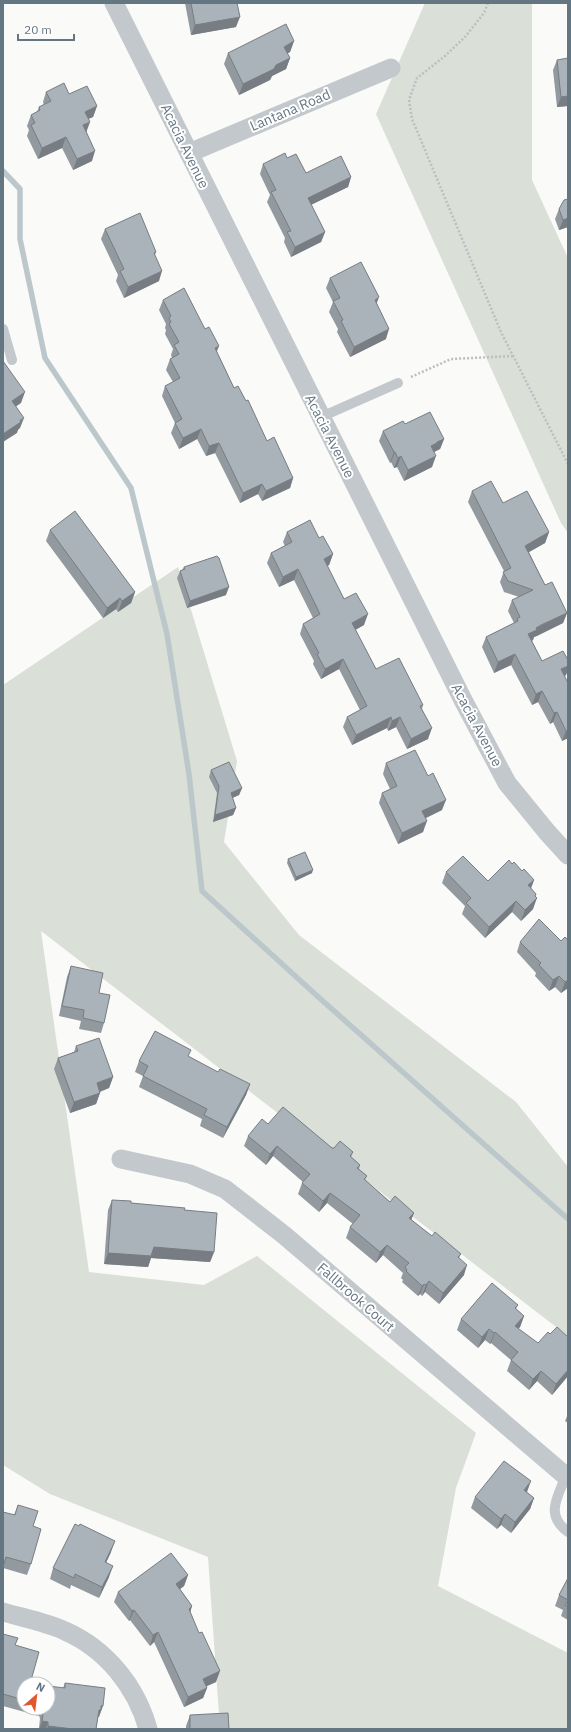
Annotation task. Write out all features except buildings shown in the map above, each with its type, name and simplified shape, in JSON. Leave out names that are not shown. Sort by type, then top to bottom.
[{"type":"street","name":"Acacia Avenue","points":[[114,3],[463,700],[507,783],[568,856]]},
{"type":"street","name":"Lantana Road","points":[[189,153],[391,68]]},
{"type":"street","name":"Fallbrook Court","points":[[121,1159],[190,1174],[225,1189],[290,1240],[567,1477]]},
{"type":"street","points":[[3,1612],[64,1630],[91,1646],[111,1663],[121,1674],[134,1695],[148,1729]]},
{"type":"lane","points":[[3,329],[12,360]]},
{"type":"lane","points":[[321,417],[398,383]]},
{"type":"lane","points":[[567,1477],[555,1504],[555,1518],[560,1526],[568,1532]]},
{"type":"path","points":[[488,3],[484,14],[465,37],[445,56],[417,78],[409,100],[412,119],[501,332],[568,464]]},
{"type":"path","points":[[398,383],[451,359],[514,356]]},
{"type":"shaded area","points":[[425,3],[532,3],[532,180],[568,258],[568,533],[561,523],[376,114]]},
{"type":"shaded area","points":[[178,567],[237,761],[224,842],[299,935],[516,1102],[568,1167],[568,1336],[41,931],[89,1272],[204,1285],[257,1256],[476,1433],[456,1488],[438,1586],[568,1653],[568,1729],[220,1729],[208,1557],[50,1494],[3,1465],[3,685]]},
{"type":"waterway","points":[[3,171],[20,189],[20,239],[45,358],[131,488],[167,634],[189,774],[202,891],[315,994],[568,1219]]}]
